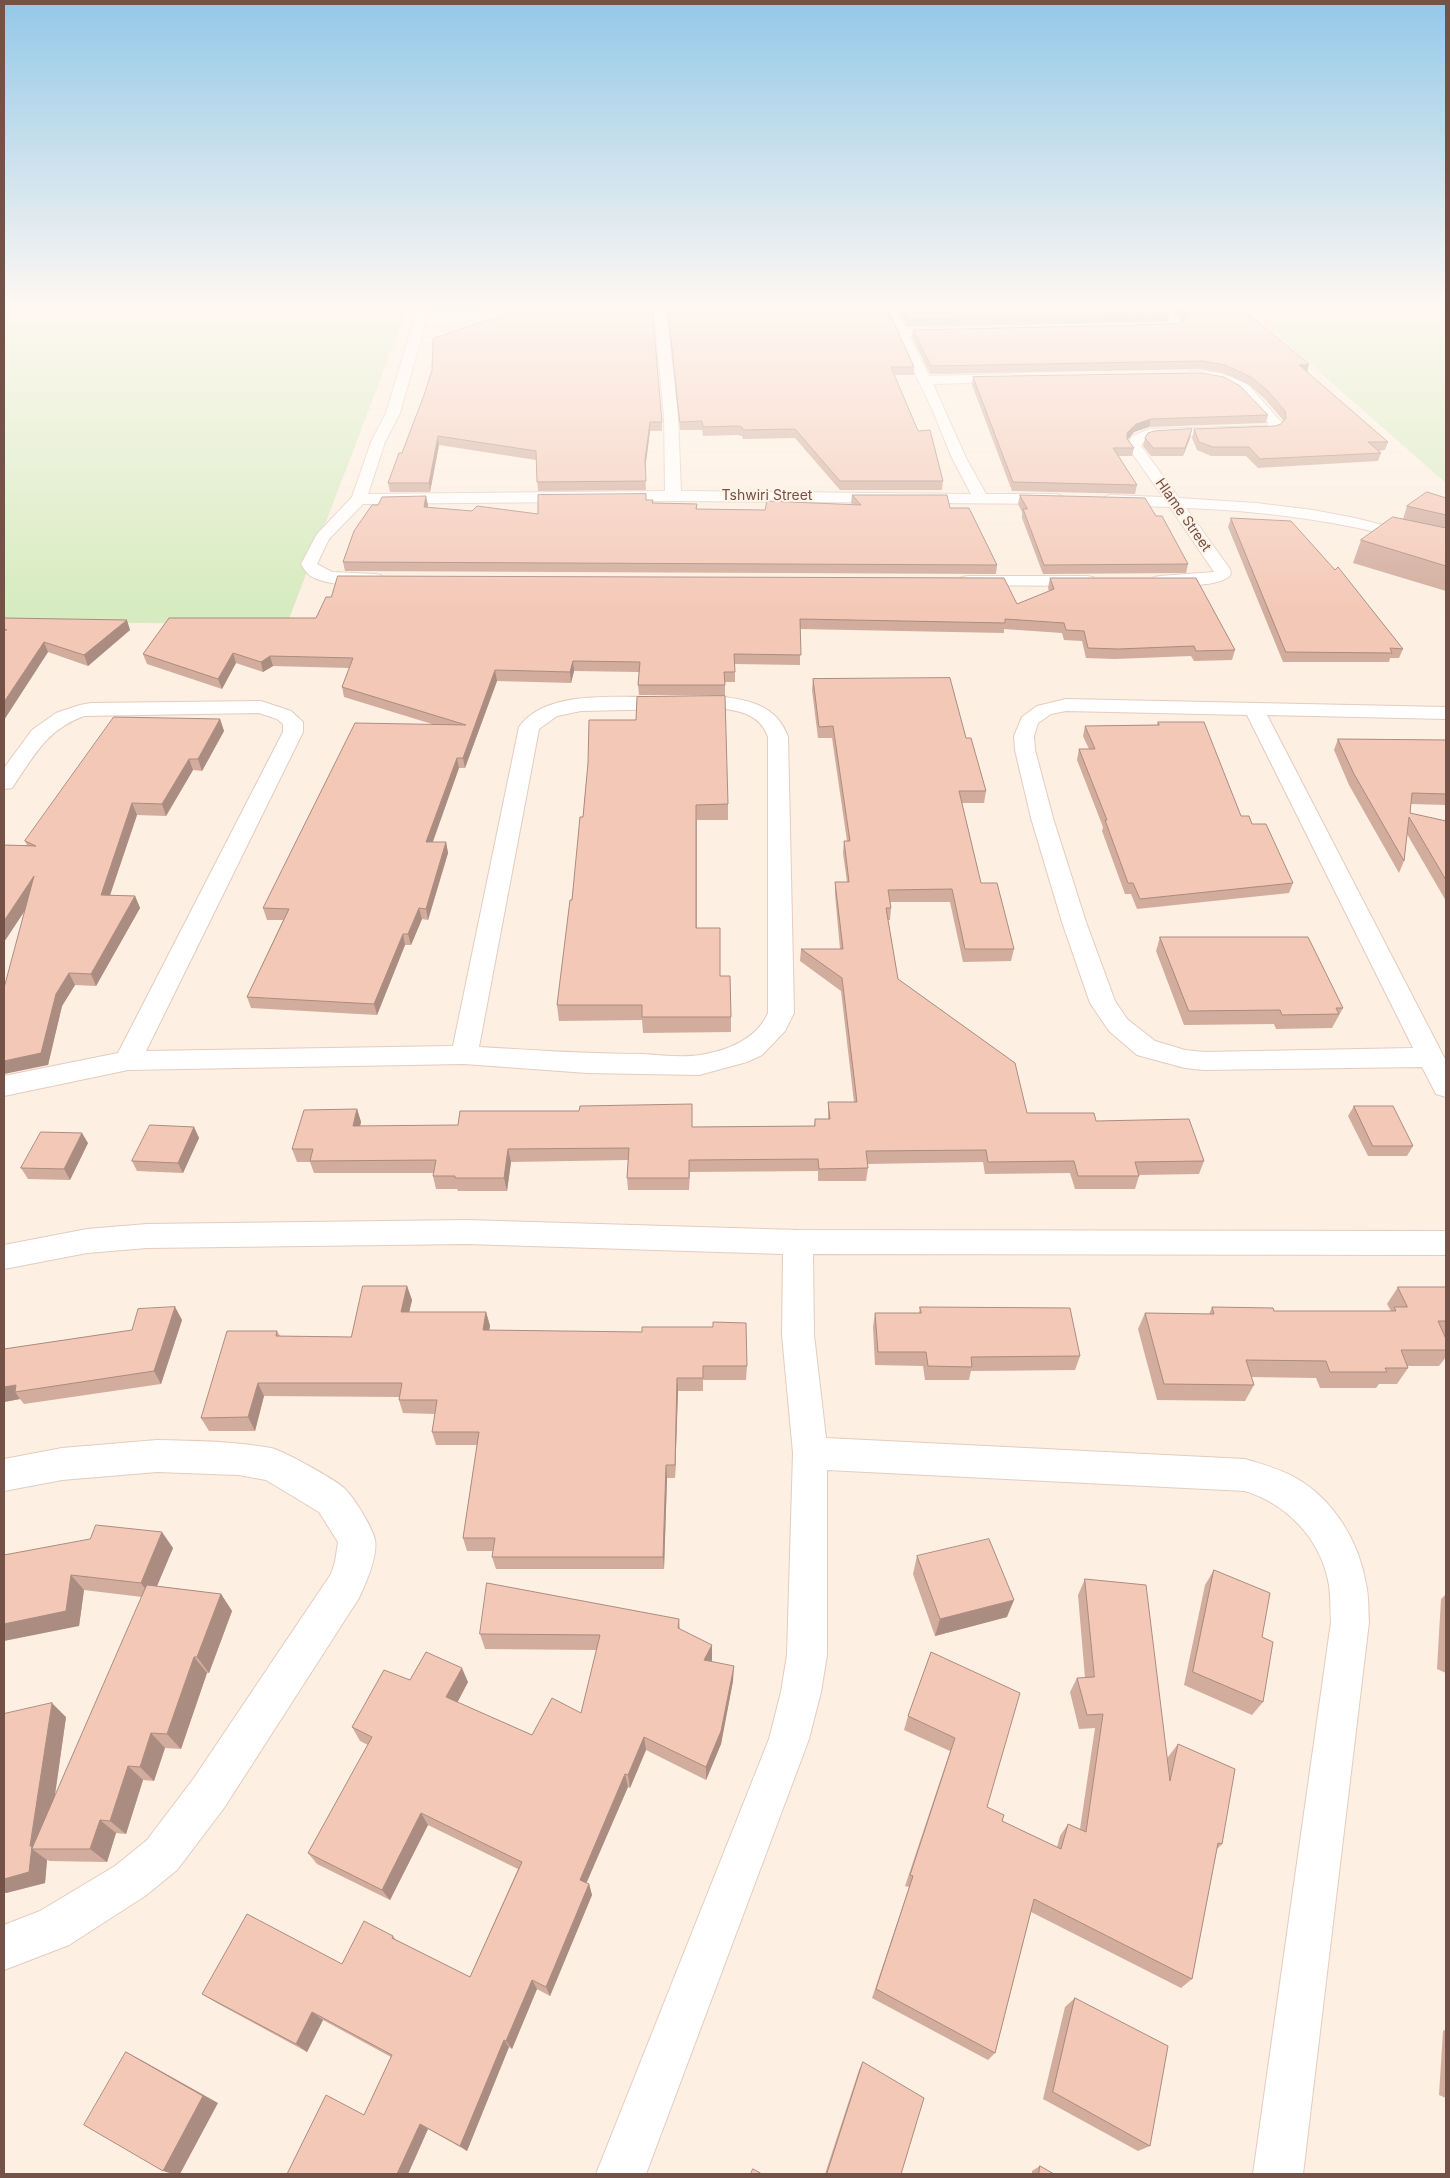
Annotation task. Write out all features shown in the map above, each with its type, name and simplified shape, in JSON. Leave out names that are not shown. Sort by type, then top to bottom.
[{"type":"street","points":[[391,579],[328,577],[316,572],[310,566],[310,561],[328,531],[345,511],[359,499],[378,442],[394,409]]},
{"type":"street","points":[[670,409],[673,496]]},
{"type":"street","points":[[939,409],[959,458],[980,497]]},
{"type":"street","name":"Hlame Street","points":[[1147,581],[1206,580],[1220,576],[1222,569],[1134,446],[1137,439],[1150,433],[1272,429],[1276,423],[1263,409]]},
{"type":"street","name":"Tshwiri Street","points":[[359,499],[673,496],[1067,499]]},
{"type":"street","points":[[1096,500],[1174,502],[1300,513],[1345,520],[1446,546]]},
{"type":"street","points":[[949,580],[1107,581]]},
{"type":"street","points":[[4,1086],[128,1061],[464,1055],[588,1063],[699,1065],[738,1055],[753,1048],[776,1025],[781,1013],[778,737],[771,723],[760,712],[743,707],[706,702],[610,704],[558,709],[545,714],[529,727],[464,1055]]},
{"type":"street","points":[[1431,1057],[1204,1061],[1185,1059],[1146,1048],[1118,1025],[1103,1003],[1074,922],[1042,818],[1025,750],[1024,736],[1029,721],[1034,715],[1044,710],[1066,705],[1446,712]]},
{"type":"street","points":[[4,783],[39,734],[63,717],[91,709],[261,707],[284,714],[293,722],[293,732],[128,1061]]},
{"type":"street","points":[[1253,708],[1446,1086]]},
{"type":"street","points":[[4,1257],[87,1241],[147,1236],[467,1232],[798,1242],[1446,1243]]},
{"type":"street","points":[[621,2174],[789,1739],[808,1655],[810,1453],[798,1335],[798,1242]]},
{"type":"street","points":[[810,1453],[1245,1475],[1284,1490],[1323,1525],[1338,1552],[1348,1581],[1350,1622],[1278,2174]]},
{"type":"street","points":[[4,1475],[62,1464],[157,1456],[239,1458],[273,1465],[332,1500],[357,1540],[354,1562],[346,1585],[209,1793],[162,1855],[130,1881],[53,1929],[4,1947]]},
{"type":"green space","points":[[4,409],[369,409],[287,624],[4,622]]},
{"type":"green space","points":[[1361,409],[1446,409],[1446,483]]},
{"type":"building","points":[[419,409],[661,409],[662,422],[650,422],[645,460],[646,481],[537,482],[536,451],[438,436],[429,483],[388,483],[399,453],[402,453]]},
{"type":"building","points":[[679,409],[909,409],[918,431],[930,430],[943,481],[840,481],[795,429],[743,430],[742,427],[737,426],[703,427],[702,421],[680,422]]},
{"type":"building","points":[[985,409],[1262,409],[1268,415],[1151,419],[1136,424],[1127,433],[1127,439],[1134,448],[1113,448],[1137,485],[1013,482]]},
{"type":"building","points":[[1283,409],[1349,409],[1388,442],[1368,442],[1381,453],[1260,459],[1249,447],[1213,447],[1199,442],[1194,429],[1275,426],[1281,424],[1286,418]]},
{"type":"building","points":[[1192,429],[1185,448],[1153,448],[1145,438],[1148,433],[1154,431]]},
{"type":"building","points":[[1427,492],[1446,498],[1446,515],[1407,506]]},
{"type":"building","points":[[646,494],[646,500],[653,500],[652,503],[697,504],[696,509],[765,510],[767,501],[861,505],[852,495],[947,495],[950,508],[969,508],[997,565],[343,562],[354,531],[372,505],[378,505],[382,497],[426,496],[424,507],[472,511],[477,506],[538,514],[538,495]]},
{"type":"building","points":[[1020,495],[1145,498],[1156,516],[1162,516],[1188,564],[1044,565],[1023,509],[1027,509]]},
{"type":"building","points":[[1393,517],[1446,528],[1446,566],[1361,540]]},
{"type":"building","points":[[1231,518],[1291,521],[1335,570],[1338,567],[1403,649],[1390,648],[1392,653],[1286,652]]},
{"type":"building","points":[[338,576],[1004,578],[1017,604],[1054,589],[1050,578],[1196,578],[1235,650],[1196,651],[1194,646],[1118,649],[1088,648],[1084,631],[1066,630],[1064,623],[1005,619],[1005,623],[800,619],[801,655],[734,654],[735,672],[724,672],[725,685],[638,685],[640,662],[573,661],[570,672],[495,670],[463,758],[457,758],[426,842],[446,842],[426,909],[419,908],[408,934],[403,934],[374,1004],[247,997],[289,909],[263,908],[355,723],[466,725],[342,687],[353,658],[270,656],[261,662],[233,653],[218,679],[143,654],[169,618],[316,618],[326,597],[331,597]]},
{"type":"building","points":[[4,618],[127,620],[84,655],[44,642],[4,702],[4,630],[7,630],[4,629]]},
{"type":"building","points":[[950,678],[966,738],[971,738],[986,791],[959,791],[981,883],[997,883],[1014,949],[965,949],[952,889],[888,890],[891,908],[886,908],[898,979],[1015,1063],[1027,1113],[1094,1113],[1096,1121],[1189,1119],[1204,1161],[1135,1162],[1139,1176],[1078,1176],[1074,1161],[988,1162],[986,1150],[866,1151],[868,1168],[819,1169],[818,1159],[689,1160],[689,1178],[627,1178],[629,1148],[508,1149],[504,1178],[455,1178],[455,1176],[433,1176],[436,1160],[310,1161],[313,1149],[292,1149],[304,1110],[357,1109],[353,1126],[458,1125],[460,1111],[579,1111],[580,1106],[692,1104],[692,1127],[815,1126],[815,1119],[830,1119],[828,1102],[857,1102],[842,978],[801,949],[843,949],[835,882],[849,882],[844,841],[850,841],[833,726],[819,727],[813,679]]},
{"type":"building","points":[[725,696],[728,804],[696,805],[696,928],[720,928],[720,976],[730,976],[731,1017],[642,1017],[642,1005],[557,1005],[570,900],[572,900],[580,817],[583,817],[588,763],[589,720],[636,720],[637,697]]},
{"type":"building","points":[[114,717],[220,719],[198,759],[189,759],[162,804],[132,803],[101,895],[135,896],[91,974],[69,973],[56,994],[41,1053],[4,1061],[4,988],[34,876],[4,921],[4,845],[36,846],[25,841]]},
{"type":"building","points":[[1158,722],[1204,722],[1241,816],[1249,816],[1252,824],[1266,824],[1293,883],[1140,899],[1133,883],[1128,883],[1105,820],[1107,820],[1079,749],[1095,749],[1085,726],[1159,725]]},
{"type":"building","points":[[1338,739],[1446,740],[1446,794],[1412,793],[1410,813],[1446,821],[1446,880],[1409,817],[1404,861],[1354,774]]},
{"type":"building","points":[[1160,937],[1308,937],[1343,1008],[1336,1008],[1339,1014],[1282,1015],[1280,1010],[1189,1011]]},
{"type":"building","points":[[1354,1106],[1393,1106],[1413,1146],[1373,1146]]},
{"type":"building","points":[[150,1125],[194,1127],[178,1163],[132,1161]]},
{"type":"building","points":[[41,1132],[82,1133],[64,1169],[21,1168]]},
{"type":"building","points":[[363,1286],[407,1286],[401,1312],[486,1312],[483,1330],[642,1332],[642,1327],[713,1327],[713,1322],[746,1323],[747,1366],[703,1366],[703,1378],[677,1378],[675,1465],[666,1465],[663,1557],[492,1557],[495,1538],[463,1538],[479,1432],[432,1432],[437,1400],[399,1400],[402,1383],[258,1383],[248,1417],[201,1418],[227,1331],[277,1331],[276,1336],[351,1337]]},
{"type":"building","points":[[1398,1287],[1446,1287],[1446,1321],[1438,1321],[1446,1339],[1446,1350],[1401,1350],[1408,1368],[1385,1368],[1387,1372],[1330,1372],[1326,1361],[1246,1360],[1254,1385],[1164,1384],[1145,1313],[1214,1314],[1212,1307],[1273,1308],[1274,1311],[1396,1311],[1394,1307],[1407,1307]]},
{"type":"building","points":[[175,1307],[154,1371],[15,1392],[16,1385],[4,1387],[4,1349],[132,1330],[138,1309]]},
{"type":"building","points":[[920,1307],[1070,1308],[1080,1356],[971,1357],[972,1367],[928,1366],[926,1352],[878,1352],[875,1313],[921,1313]]},
{"type":"building","points":[[96,1525],[162,1532],[141,1583],[71,1575],[66,1611],[4,1624],[4,1555],[90,1539]]},
{"type":"building","points":[[989,1539],[1014,1600],[940,1619],[917,1556]]},
{"type":"building","points":[[1214,1570],[1270,1593],[1262,1637],[1273,1642],[1263,1702],[1193,1672]]},
{"type":"building","points":[[1085,1579],[1146,1585],[1170,1781],[1178,1744],[1235,1769],[1222,1844],[1218,1843],[1192,1979],[1034,1899],[995,2053],[876,1989],[913,1876],[910,1875],[955,1738],[908,1716],[931,1652],[1020,1693],[987,1807],[1004,1815],[1002,1821],[1061,1849],[1068,1824],[1086,1832],[1103,1714],[1087,1715],[1077,1678],[1094,1677]]},
{"type":"building","points":[[487,1583],[679,1619],[678,1628],[712,1645],[704,1660],[734,1666],[721,1731],[706,1767],[644,1737],[628,1775],[625,1774],[580,1880],[589,1884],[546,1987],[532,1980],[506,2041],[504,2040],[460,2146],[420,2124],[397,2174],[287,2174],[326,2095],[364,2115],[392,2055],[312,2012],[296,2044],[202,1994],[247,1914],[342,1964],[364,1921],[393,1936],[392,1938],[470,1977],[522,1862],[421,1813],[382,1890],[308,1853],[372,1737],[352,1727],[384,1670],[410,1680],[426,1652],[462,1668],[446,1697],[532,1735],[552,1698],[581,1713],[600,1635],[480,1634]]},
{"type":"building","points":[[147,1585],[221,1594],[197,1657],[194,1657],[167,1734],[151,1733],[140,1767],[128,1766],[110,1821],[100,1820],[90,1849],[32,1849]]},
{"type":"building","points":[[52,1703],[30,1846],[32,1846],[29,1872],[4,1879],[4,1714]]},
{"type":"building","points":[[1075,1998],[1168,2046],[1150,2146],[1053,2092]]},
{"type":"building","points":[[126,2052],[203,2096],[163,2171],[84,2125]]},
{"type":"building","points":[[863,2062],[924,2098],[901,2174],[827,2174]]},
{"type":"building","points":[[1040,2166],[1054,2174],[1039,2174]]},
{"type":"building","points":[[753,2169],[762,2174],[751,2174]]}]
